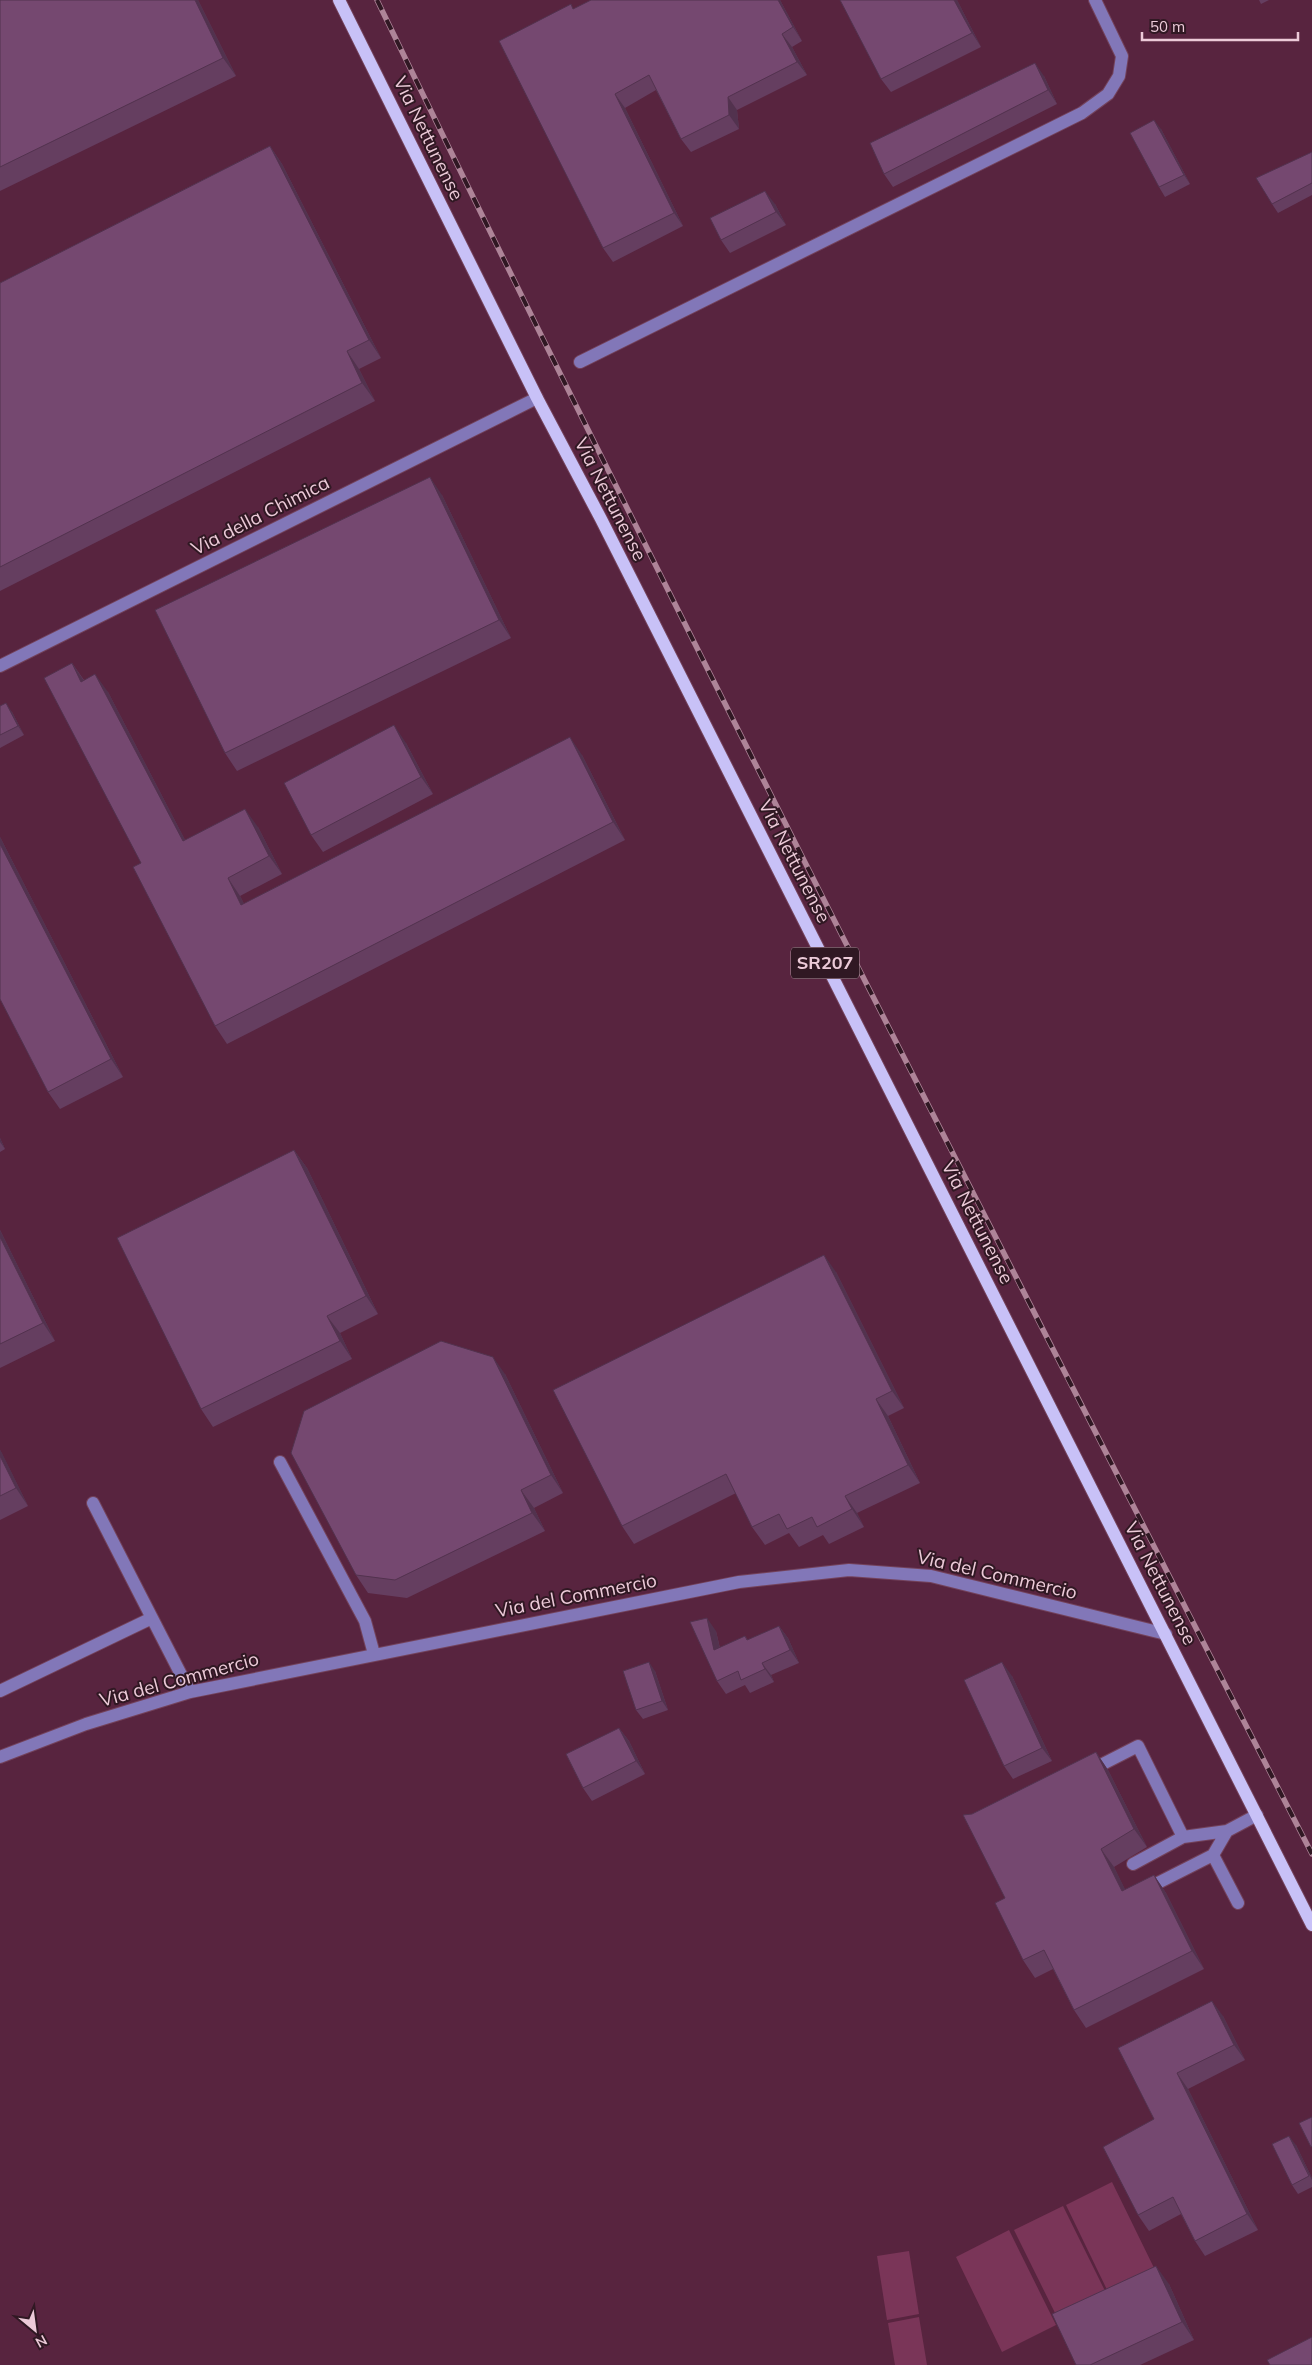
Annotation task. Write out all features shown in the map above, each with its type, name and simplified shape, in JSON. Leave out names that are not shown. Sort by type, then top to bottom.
[{"type":"main road","name":"Via Nettunense","points":[[339,0],[537,398],[601,519],[1312,1925]]},
{"type":"street","points":[[580,362],[1082,113],[1102,99],[1108,94],[1119,76],[1122,56],[1095,0]]},
{"type":"street","name":"Via della Chimica","points":[[0,666],[537,398]]},
{"type":"street","points":[[280,1462],[364,1621],[374,1654]]},
{"type":"street","points":[[93,1504],[190,1692]]},
{"type":"street","name":"Via del Commercio","points":[[0,1757],[86,1724],[190,1692],[739,1582],[849,1570],[904,1573],[955,1580],[1166,1634]]},
{"type":"street","points":[[0,1691],[152,1618]]},
{"type":"street","points":[[1077,1777],[1138,1746],[1183,1838]]},
{"type":"street","points":[[1133,1864],[1183,1838],[1227,1831],[1257,1815]]},
{"type":"street","points":[[1142,1891],[1213,1855],[1227,1831]]},
{"type":"street","points":[[1213,1855],[1238,1903]]},
{"type":"shaded area","points":[[1112,2182],[1158,2276],[1111,2298],[1066,2205]]},
{"type":"shaded area","points":[[1063,2206],[1109,2299],[1060,2323],[1014,2230]]},
{"type":"shaded area","points":[[1009,2230],[1056,2325],[1002,2352],[956,2257]]},
{"type":"shaded area","points":[[909,2251],[919,2314],[887,2320],[877,2256]]},
{"type":"shaded area","points":[[919,2317],[927,2365],[895,2365],[888,2323]]},
{"type":"building","points":[[0,0],[195,0],[223,58],[0,167]]},
{"type":"building","points":[[591,0],[778,0],[793,27],[782,34],[797,62],[728,97],[729,115],[681,139],[649,75],[615,94],[674,213],[603,248],[499,41],[571,4],[573,9]]},
{"type":"building","points":[[840,0],[954,0],[972,33],[881,79]]},
{"type":"building","points":[[1035,63],[1048,90],[884,174],[870,143]]},
{"type":"building","points":[[1154,120],[1184,175],[1159,187],[1130,133]]},
{"type":"building","points":[[270,146],[369,340],[347,351],[362,383],[0,567],[0,283]]},
{"type":"building","points":[[1312,152],[1312,183],[1272,204],[1256,178]]},
{"type":"building","points":[[765,191],[776,212],[721,240],[710,218]]},
{"type":"building","points":[[430,477],[499,620],[225,753],[155,610]]},
{"type":"building","points":[[72,663],[81,682],[95,674],[183,841],[245,809],[269,856],[228,878],[241,905],[570,737],[613,822],[215,1026],[133,867],[141,863],[44,678]]},
{"type":"building","points":[[6,703],[18,726],[0,735],[0,706]]},
{"type":"building","points":[[394,725],[421,777],[311,835],[284,783]]},
{"type":"building","points":[[0,844],[111,1059],[48,1092],[0,999]]},
{"type":"building","points":[[294,1150],[366,1296],[327,1316],[340,1341],[201,1409],[117,1238]]},
{"type":"building","points":[[0,1237],[43,1323],[0,1344]]},
{"type":"building","points":[[824,1255],[892,1391],[876,1399],[908,1465],[845,1496],[852,1509],[817,1527],[812,1517],[787,1529],[779,1514],[752,1527],[726,1474],[622,1526],[553,1390]]},
{"type":"building","points":[[441,1341],[493,1357],[551,1475],[521,1490],[532,1513],[395,1580],[356,1575],[291,1453],[304,1411]]},
{"type":"building","points":[[0,1456],[16,1488],[0,1496]]},
{"type":"building","points":[[707,1618],[714,1650],[745,1636],[747,1640],[779,1626],[790,1650],[762,1663],[765,1669],[741,1680],[738,1671],[717,1681],[690,1622]]},
{"type":"building","points":[[649,1662],[662,1701],[636,1710],[623,1671]]},
{"type":"building","points":[[1002,1662],[1042,1748],[1004,1766],[964,1680]]},
{"type":"building","points":[[619,1728],[636,1761],[583,1788],[566,1754]]},
{"type":"building","points":[[1096,1752],[1134,1829],[1101,1849],[1122,1891],[1154,1875],[1192,1951],[1074,2010],[1044,1950],[1023,1960],[995,1903],[1005,1898],[963,1815],[972,1814]]},
{"type":"building","points":[[1212,2001],[1234,2045],[1177,2073],[1247,2214],[1195,2241],[1173,2197],[1138,2215],[1103,2147],[1154,2119],[1118,2048]]},
{"type":"building","points":[[1312,2117],[1312,2146],[1311,2147],[1299,2123]]},
{"type":"building","points":[[1289,2136],[1309,2176],[1292,2185],[1272,2144]]},
{"type":"building","points":[[1156,2266],[1182,2322],[1090,2365],[1076,2365],[1052,2314]]},
{"type":"building","points":[[1312,2337],[1312,2365],[1270,2365],[1267,2360]]},
{"type":"railway","points":[[377,0],[606,466],[839,930],[1312,1854]]}]
